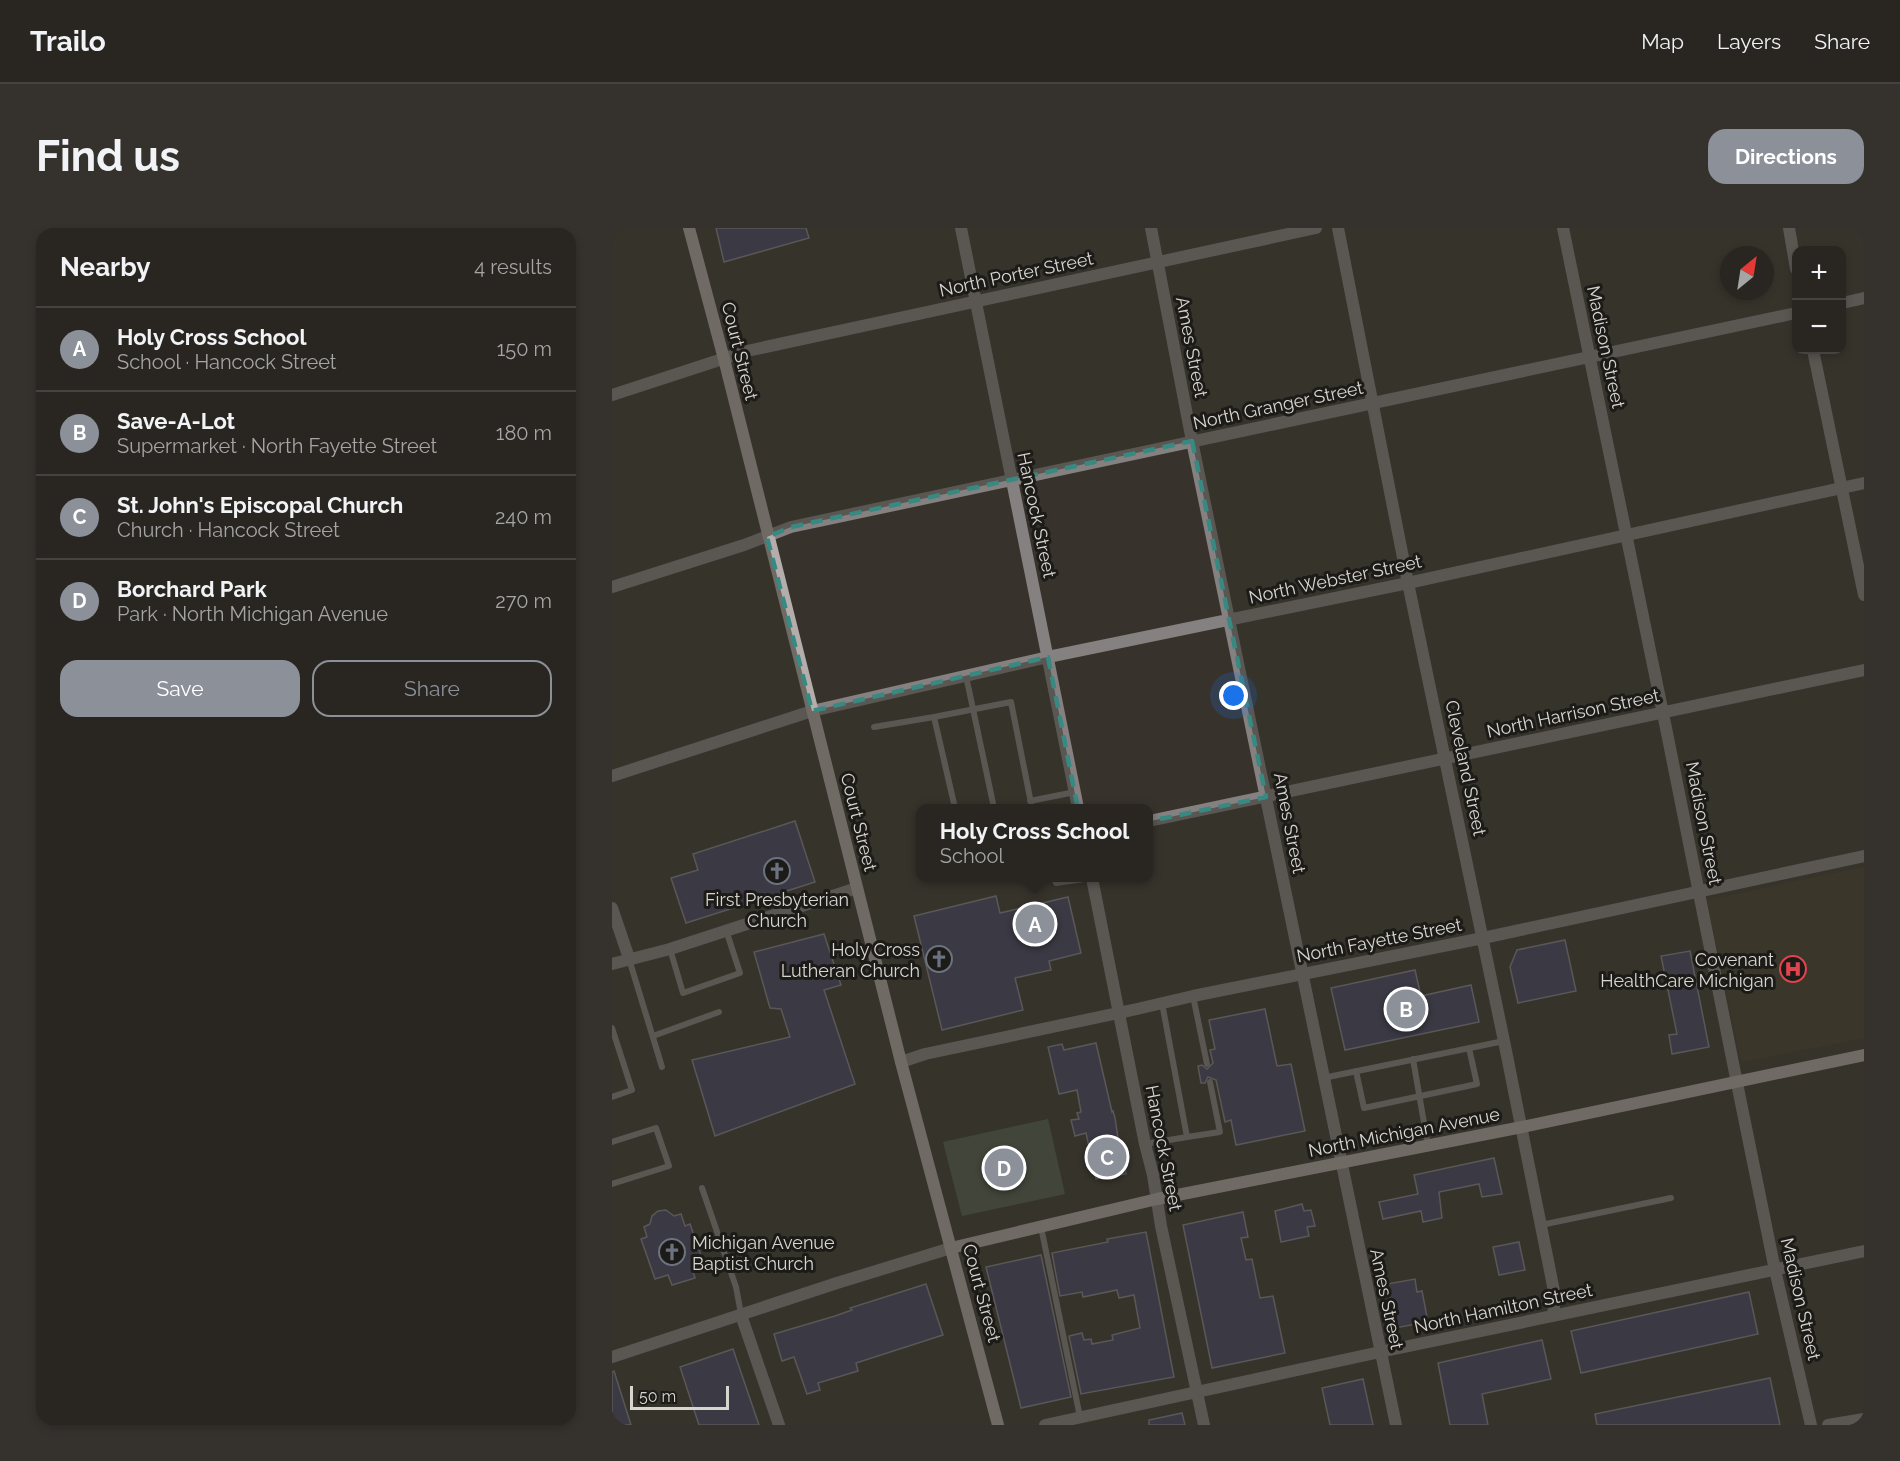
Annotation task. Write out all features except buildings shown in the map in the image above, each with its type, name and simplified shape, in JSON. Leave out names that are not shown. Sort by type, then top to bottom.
[{"type":"main road","name":"Court Street","points":[[688,228],[724,359],[901,1062],[998,1425]]},
{"type":"main road","name":"North Michigan Avenue","points":[[951,1248],[1157,1199],[1522,1127],[1736,1080],[1864,1055]]},
{"type":"street","name":"Hancock Street","points":[[961,228],[1077,804]]},
{"type":"street","name":"Ames Street","points":[[1151,228],[1192,441],[1396,1425]]},
{"type":"street","name":"North Porter Street","points":[[612,395],[747,351],[1316,228]]},
{"type":"street","name":"Cleveland Street","points":[[1338,228],[1408,583],[1522,1127],[1555,1296],[1553,1316]]},
{"type":"street","name":"Madison Street","points":[[1563,228],[1775,1270],[1811,1425]]},
{"type":"street","points":[[1789,228],[1793,246]]},
{"type":"street","points":[[1846,302],[1864,298]]},
{"type":"street","name":"North Granger Street","points":[[612,587],[767,537],[791,527],[1792,314]]},
{"type":"street","points":[[1814,354],[1864,595]]},
{"type":"street","name":"North Webster Street","points":[[612,776],[813,711],[1048,657],[1408,583],[1864,483]]},
{"type":"street","name":"North Harrison Street","points":[[1153,820],[1864,670]]},
{"type":"street","name":"North Fayette Street","points":[[901,1062],[925,1054],[1193,996],[1483,938],[1864,856]]},
{"type":"street","name":"Hancock Street","points":[[1093,882],[1161,1226],[1204,1425]]},
{"type":"street","points":[[612,964],[670,949],[857,888]]},
{"type":"street","points":[[612,908],[629,958]]},
{"type":"street","points":[[612,1357],[951,1248]]},
{"type":"street","name":"North Hamilton Street","points":[[1045,1425],[1864,1251]]},
{"type":"street","points":[[741,1315],[779,1425]]},
{"type":"street","points":[[1828,1425],[1864,1419]]},
{"type":"lane","points":[[966,676],[993,804]]},
{"type":"lane","points":[[874,727],[1011,702],[1031,804]]},
{"type":"lane","points":[[934,717],[954,804]]},
{"type":"lane","points":[[1034,804],[1075,792]]},
{"type":"lane","points":[[670,949],[683,993],[740,973],[726,930]]},
{"type":"lane","points":[[629,958],[662,1067]]},
{"type":"lane","points":[[1193,996],[1207,1064]]},
{"type":"lane","points":[[1162,1003],[1187,1137]]},
{"type":"lane","points":[[653,1036],[718,1012]]},
{"type":"lane","points":[[612,1028],[632,1090],[612,1097]]},
{"type":"lane","points":[[1323,1078],[1504,1041]]},
{"type":"lane","points":[[1356,1071],[1364,1108],[1420,1097],[1477,1084],[1469,1048]]},
{"type":"lane","points":[[1413,1059],[1428,1146]]},
{"type":"lane","points":[[1145,1144],[1220,1132],[1210,1082]]},
{"type":"lane","points":[[612,1142],[656,1128],[669,1166],[612,1184]]},
{"type":"lane","points":[[702,1188],[736,1287],[741,1315]]},
{"type":"lane","points":[[1540,1225],[1671,1198]]},
{"type":"lane","points":[[1041,1227],[1081,1418]]},
{"type":"highlighted area","points":[[1192,441],[1266,797],[1083,835],[1048,657],[812,711],[767,537],[791,527]]},
{"type":"shaded area","name":"Covenant HealthCare Michigan","points":[[1864,867],[1864,1038],[1741,1062],[1707,900]]},
{"type":"green space","points":[[1048,1119],[1065,1194],[962,1216],[943,1142]]},
{"type":"place","name":"First Presbyterian Church","points":[[777,871]]},
{"type":"place","name":"Holy Cross School","points":[[1035,924]]},
{"type":"place","name":"Holy Cross Lutheran Church","points":[[939,959]]},
{"type":"place","name":"Covenant HealthCare Michigan","points":[[1793,969]]},
{"type":"place","name":"Save-A-Lot","points":[[1406,1009]]},
{"type":"place","name":"St. John's Episcopal Church","points":[[1107,1157]]},
{"type":"place","name":"Borchard Park","points":[[1004,1168]]},
{"type":"place","name":"Michigan Avenue Baptist Church","points":[[672,1252]]}]
